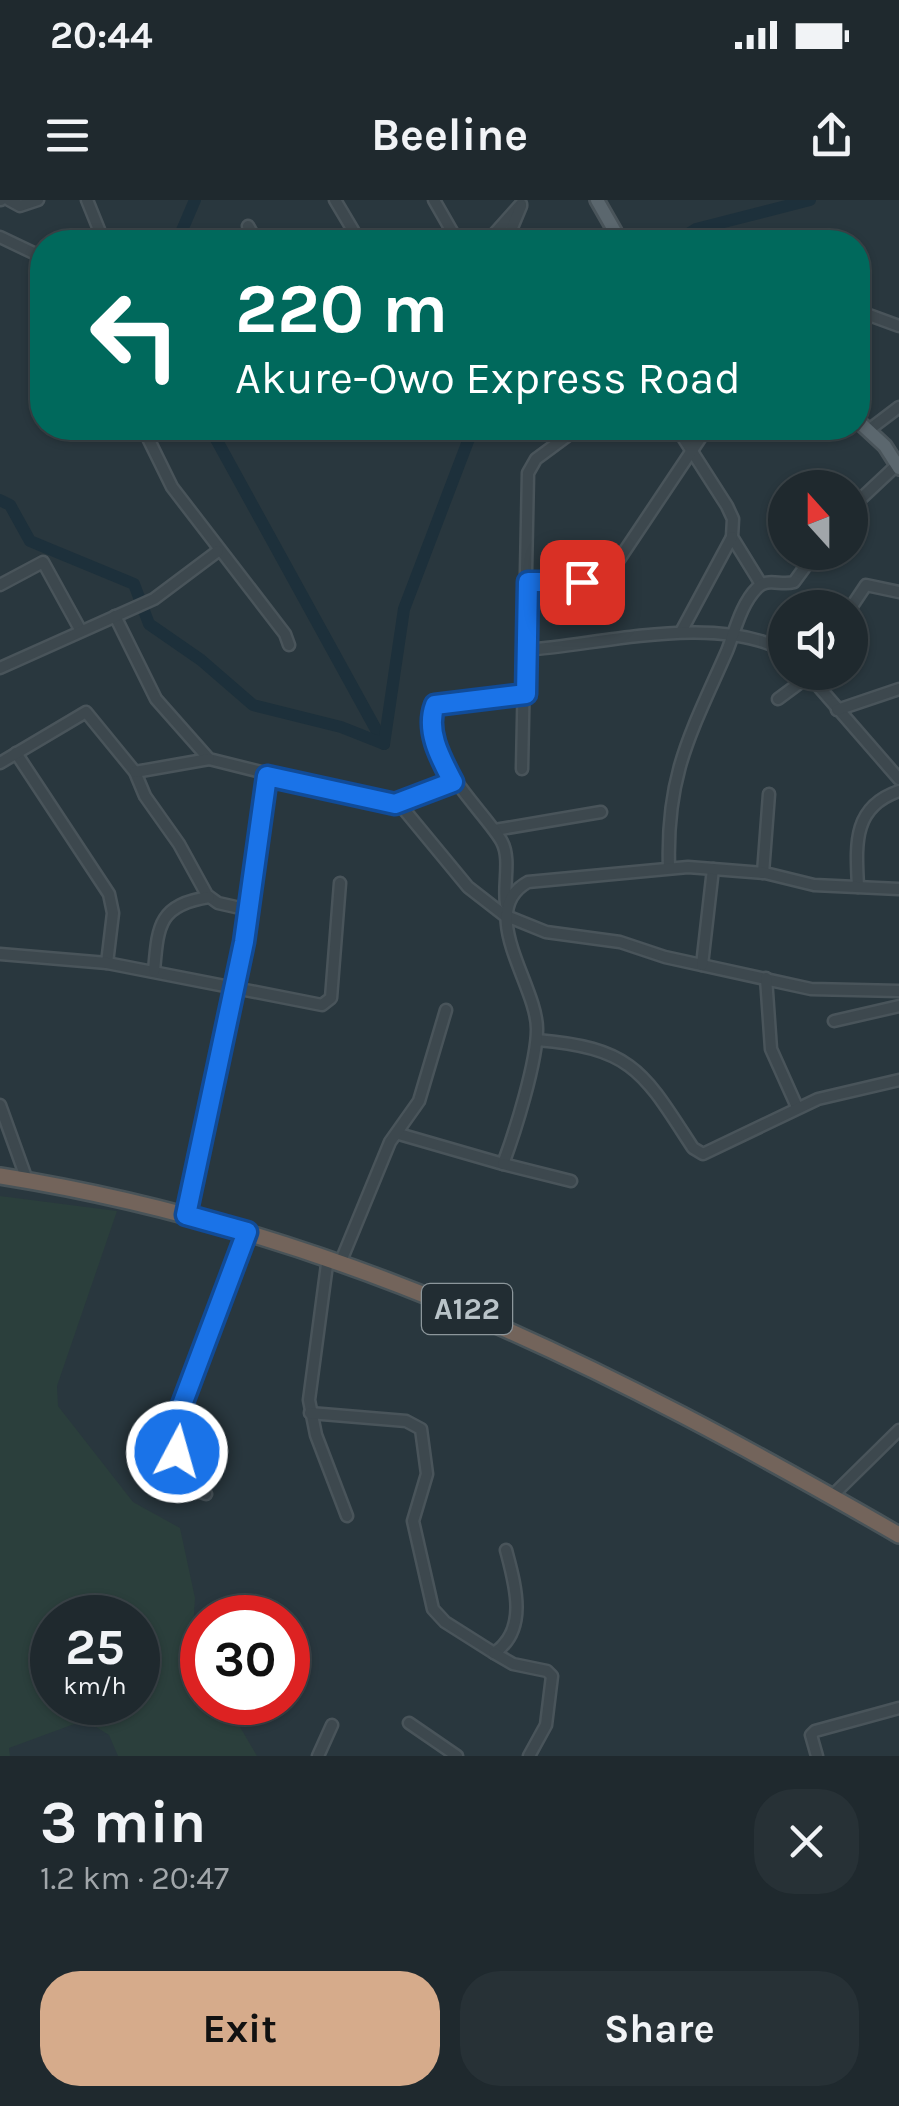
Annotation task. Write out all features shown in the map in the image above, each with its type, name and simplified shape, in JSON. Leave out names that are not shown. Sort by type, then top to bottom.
[{"type":"highway","name":"A122","points":[[0,1176],[186,1215],[247,1232],[334,1259],[462,1307],[634,1387],[899,1535]]},
{"type":"main road","points":[[597,200],[614,230]]},
{"type":"main road","points":[[870,432],[898,465]]},
{"type":"street","points":[[9,200],[20,206],[38,200]]},
{"type":"street","points":[[86,200],[99,230]]},
{"type":"street","points":[[335,200],[353,230]]},
{"type":"street","points":[[434,200],[451,230]]},
{"type":"street","points":[[498,230],[522,202]]},
{"type":"street","points":[[511,230],[522,202]]},
{"type":"street","points":[[248,226],[250,230]]},
{"type":"street","points":[[0,237],[30,251]]},
{"type":"street","points":[[870,315],[899,326]]},
{"type":"street","points":[[870,422],[899,407]]},
{"type":"street","points":[[150,440],[172,487],[285,634],[288,646]]},
{"type":"street","points":[[522,769],[530,465],[562,440]]},
{"type":"street","points":[[682,630],[732,537],[733,519],[686,440]]},
{"type":"street","points":[[528,582],[592,582],[608,576],[698,440]]},
{"type":"street","points":[[868,493],[898,465]]},
{"type":"street","points":[[732,537],[761,584]]},
{"type":"street","points":[[0,668],[154,598],[218,550]]},
{"type":"street","points":[[0,586],[43,562],[81,631]]},
{"type":"street","points":[[761,584],[794,582],[803,570]]},
{"type":"street","points":[[670,867],[668,823],[676,770],[733,635],[761,584]]},
{"type":"street","points":[[863,590],[866,585],[899,592]]},
{"type":"street","points":[[115,616],[156,699],[209,759]]},
{"type":"street","points":[[526,650],[682,630],[733,635],[768,646]]},
{"type":"street","points":[[837,710],[899,689]]},
{"type":"street","points":[[778,699],[789,690]]},
{"type":"street","points":[[821,690],[899,779]]},
{"type":"street","points":[[503,1164],[536,1040],[532,992],[505,911],[506,855],[495,830],[453,782],[436,747],[432,716],[435,705],[526,694]]},
{"type":"street","points":[[0,762],[86,712],[135,772],[142,791],[180,844],[208,897]]},
{"type":"street","points":[[16,753],[109,894],[113,913],[107,963]]},
{"type":"street","points":[[135,772],[209,759],[395,804],[416,822],[468,887],[546,932],[620,942],[702,966],[811,989],[899,991]]},
{"type":"street","points":[[186,1215],[249,910],[267,776]]},
{"type":"street","points":[[395,804],[453,782]]},
{"type":"street","points":[[858,887],[862,819],[876,802],[899,792]]},
{"type":"street","points":[[763,873],[768,794]]},
{"type":"street","points":[[495,830],[601,812]]},
{"type":"street","points":[[505,911],[512,893],[528,882],[670,867],[763,873],[798,882],[899,890]]},
{"type":"street","points":[[702,966],[713,869]]},
{"type":"street","points":[[0,954],[107,963],[234,986],[314,1006],[328,1003],[340,883]]},
{"type":"street","points":[[154,971],[162,922],[178,904],[208,897],[249,910]]},
{"type":"street","points":[[766,978],[771,1049],[797,1107]]},
{"type":"street","points":[[834,1021],[899,1006]]},
{"type":"street","points":[[347,1516],[310,1413],[309,1384],[334,1259],[390,1142],[399,1134],[427,1079],[446,1010]]},
{"type":"street","points":[[536,1040],[578,1044],[636,1068],[657,1090],[694,1148],[702,1154],[797,1107],[847,1090],[899,1080]]},
{"type":"street","points":[[0,1105],[27,1180]]},
{"type":"street","points":[[399,1134],[571,1181]]},
{"type":"street","points":[[206,1494],[191,1488],[178,1460],[180,1410],[247,1232]]},
{"type":"street","points":[[310,1413],[406,1421],[421,1429],[427,1474],[414,1521],[433,1609],[438,1617],[513,1664],[547,1670],[552,1676],[546,1725],[530,1756]]},
{"type":"street","points":[[832,1496],[899,1430]]},
{"type":"street","points":[[494,1653],[506,1641],[518,1598],[506,1550]]},
{"type":"street","points":[[816,1756],[811,1736],[815,1730],[899,1708]]},
{"type":"street","points":[[409,1723],[456,1756]]},
{"type":"street","points":[[318,1756],[332,1725]]},
{"type":"green space","points":[[0,1196],[117,1211],[57,1386],[58,1406],[133,1502],[180,1528],[194,1595],[180,1595],[180,1725],[239,1725],[257,1756],[118,1756],[109,1735],[93,1725],[160,1725],[160,1595],[30,1595],[30,1725],[71,1725],[9,1748],[10,1756],[0,1756]]},
{"type":"waterway","points":[[182,230],[195,200]]},
{"type":"waterway","points":[[694,230],[810,200]]},
{"type":"waterway","points":[[217,440],[384,744]]},
{"type":"waterway","points":[[0,500],[10,505],[30,541],[134,584],[149,624],[201,660],[253,705],[341,727],[384,744],[404,609],[468,440]]},
{"type":"route","points":[[177,1452],[180,1410],[247,1232],[186,1215],[244,942],[267,776],[395,804],[453,782],[436,747],[432,716],[435,705],[526,694],[528,582],[582,582]]}]
